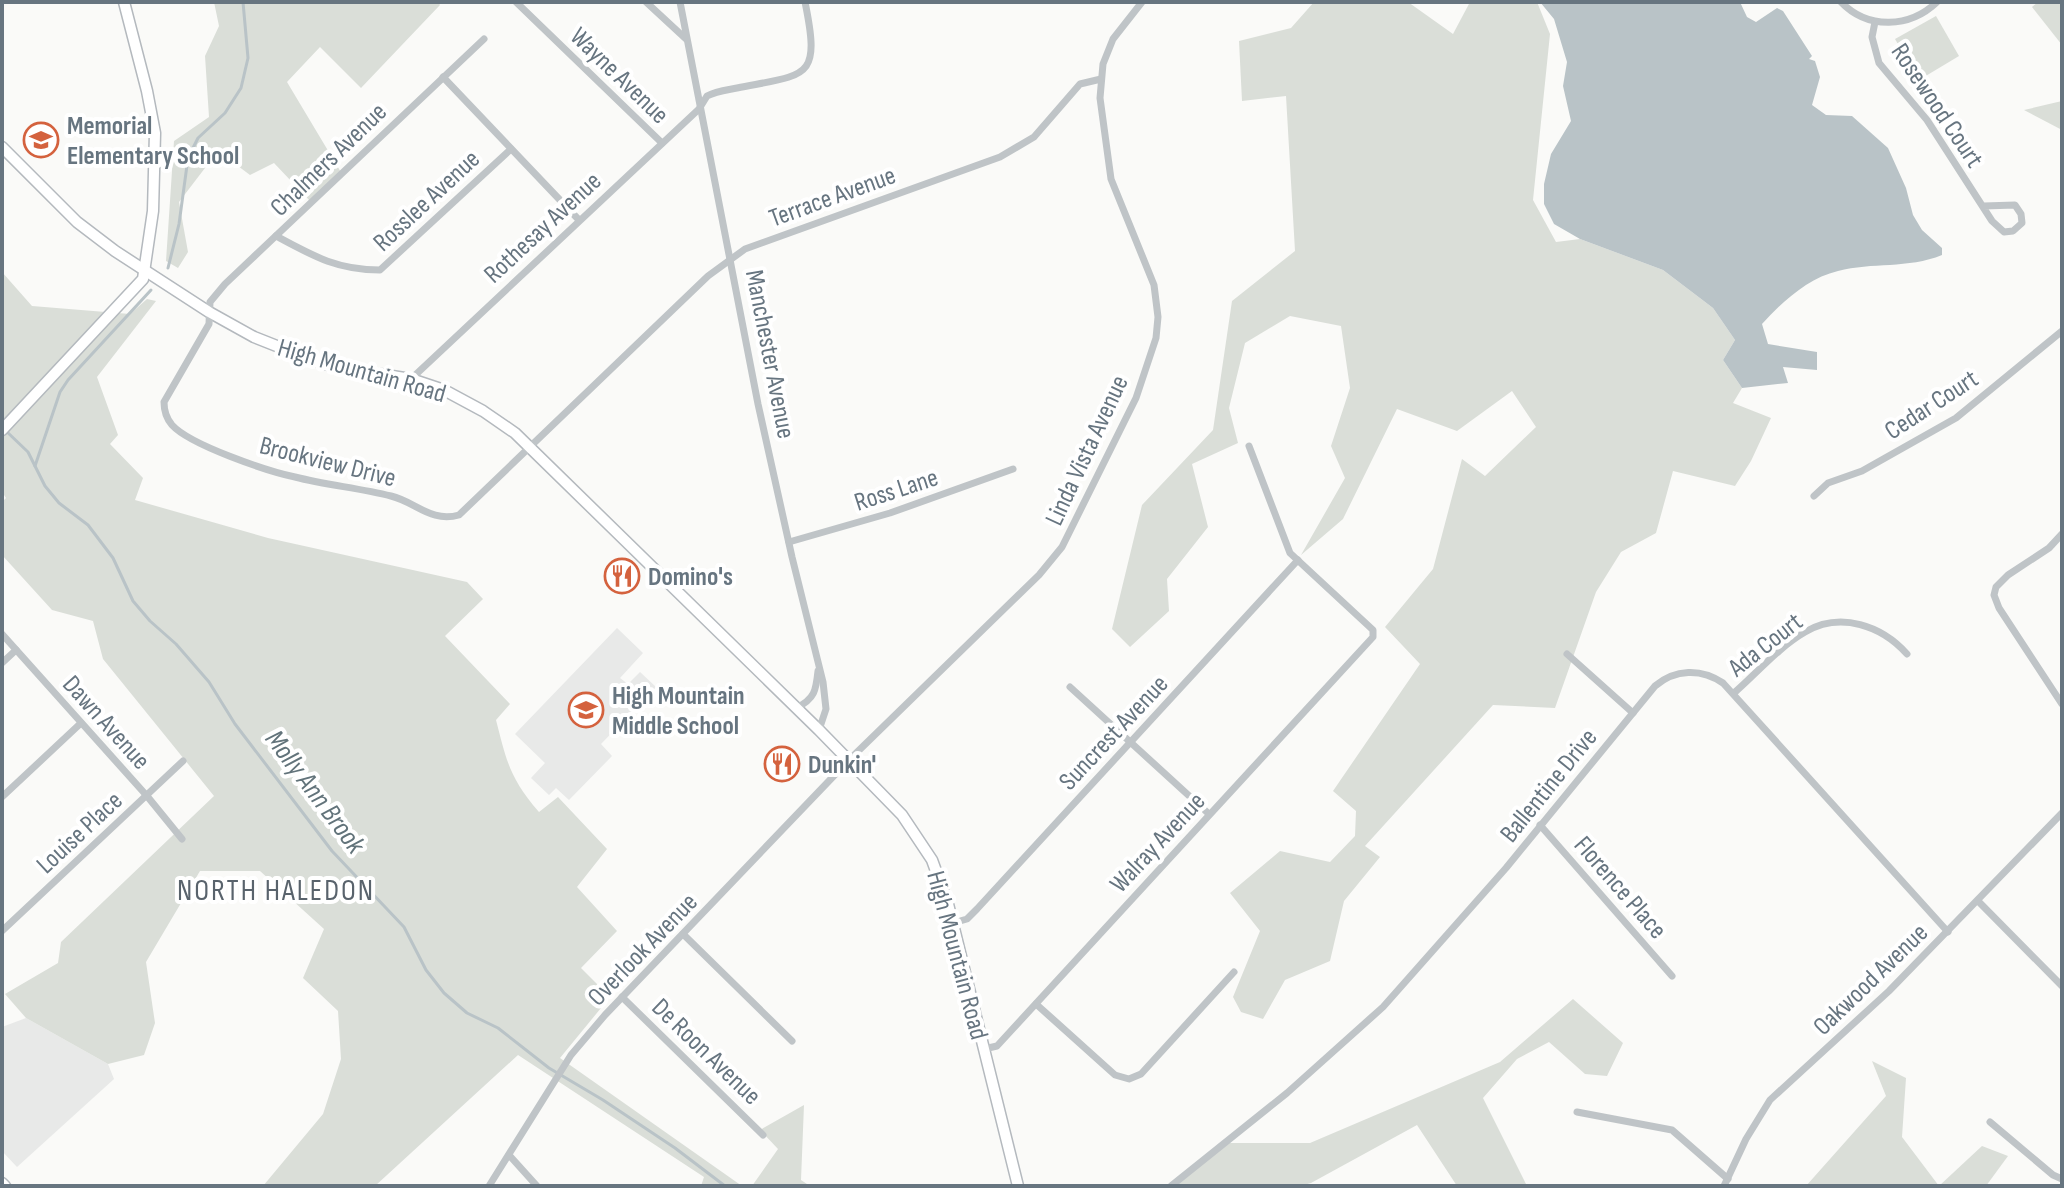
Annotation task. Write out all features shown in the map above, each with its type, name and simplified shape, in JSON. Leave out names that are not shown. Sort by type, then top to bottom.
[{"type":"street","points":[[2,430],[139,286],[145,270],[153,211],[155,133],[124,2]]},
{"type":"street","name":"Wayne Avenue","points":[[516,2],[662,143]]},
{"type":"street","points":[[646,2],[688,41]]},
{"type":"street","name":"Manchester Avenue","points":[[680,2],[758,404],[826,696],[825,715],[819,730]]},
{"type":"street","name":"Rothesay Avenue","points":[[411,379],[712,93],[789,77],[806,67],[813,51],[813,41],[805,2]]},
{"type":"street","points":[[1841,2],[1855,14],[1875,22],[1907,20],[1927,11],[1937,2]]},
{"type":"street","points":[[1101,79],[1113,39],[1137,4]]},
{"type":"street","name":"Rosewood Court","points":[[1875,22],[1872,37],[1879,63],[1927,120],[1992,221],[2004,232],[2013,231],[2022,223],[2015,205],[1984,206]]},
{"type":"street","name":"Chalmers Avenue","points":[[209,312],[210,302],[225,284],[484,39]]},
{"type":"street","points":[[443,77],[579,220]]},
{"type":"street","name":"Terrace Avenue","points":[[530,447],[731,257],[784,234],[1000,157],[1034,137],[1080,84],[1101,79]]},
{"type":"street","name":"Linda Vista Avenue","points":[[849,760],[1056,558],[1136,398],[1156,338],[1158,317],[1155,293],[1111,179],[1100,98],[1101,79]]},
{"type":"street","name":"High Mountain Road","points":[[2,147],[77,222],[209,312],[254,337],[335,367],[411,379],[444,390],[501,423],[530,447],[849,760],[913,829],[939,874],[1018,1186]]},
{"type":"street","name":"Rosslee Avenue","points":[[276,236],[326,263],[380,270],[511,149]]},
{"type":"street","name":"Brookview Drive","points":[[209,312],[209,324],[166,397],[164,409],[174,427],[227,454],[297,478],[398,498],[441,518],[464,512],[530,447]]},
{"type":"street","name":"Cedar Court","points":[[1814,496],[1828,483],[1862,471],[1956,418],[2062,331]]},
{"type":"street","points":[[1249,446],[1290,553],[1298,560]]},
{"type":"street","name":"Ross Lane","points":[[789,542],[890,513],[1013,469]]},
{"type":"street","points":[[2062,534],[2049,548],[2008,575],[1996,587],[1994,595],[1999,608],[2062,704]]},
{"type":"street","name":"Walray Avenue","points":[[984,1049],[997,1046],[1373,637],[1373,630],[1298,560]]},
{"type":"street","name":"Suncrest Avenue","points":[[953,923],[967,919],[1298,560]]},
{"type":"street","name":"Ada Court","points":[[1734,693],[1796,638],[1823,625],[1856,623],[1875,628],[1893,639],[1907,654]]},
{"type":"street","name":"Dawn Avenue","points":[[2,634],[182,839]]},
{"type":"street","points":[[2,663],[16,650]]},
{"type":"street","points":[[1567,654],[1633,713]]},
{"type":"street","name":"Manchester Avenue","points":[[796,708],[815,694],[818,664]]},
{"type":"street","name":"Ballentine Drive","points":[[1171,1186],[1266,1110],[1382,1008],[1655,686],[1679,673],[1712,676],[1734,693],[1948,932]]},
{"type":"street","points":[[1070,687],[1209,814]]},
{"type":"street","points":[[2,797],[81,723]]},
{"type":"street","name":"Overlook Avenue","points":[[489,1186],[563,1067],[622,997],[849,760]]},
{"type":"street","name":"Louise Place","points":[[2,931],[183,761]]},
{"type":"street","name":"Oakwood Avenue","points":[[1726,1182],[1770,1100],[1889,991],[2062,813]]},
{"type":"street","name":"Florence Place","points":[[1540,825],[1672,976]]},
{"type":"street","points":[[1978,901],[2062,986]]},
{"type":"street","points":[[683,934],[792,1041]]},
{"type":"street","points":[[1036,1004],[1115,1075],[1129,1079],[1141,1074],[1234,972]]},
{"type":"street","name":"De Roon Avenue","points":[[622,997],[763,1135]]},
{"type":"street","points":[[1577,1112],[1672,1130],[1726,1182]]},
{"type":"street","points":[[1990,1122],[2053,1175],[2062,1179]]},
{"type":"street","points":[[509,1155],[537,1186]]},
{"type":"shaded area","points":[[214,2],[438,2],[440,5],[361,88],[320,47],[287,82],[342,174],[310,201],[274,163],[250,175],[218,151],[179,202],[188,252],[178,268],[166,261],[174,141],[209,117],[205,56],[219,26]]},
{"type":"shaded area","points":[[1314,2],[1408,2],[1453,34],[1470,2],[1537,2],[1550,34],[1533,200],[1556,242],[1580,239],[1663,270],[1713,308],[1735,340],[1723,360],[1742,388],[1733,403],[1771,418],[1751,461],[1735,486],[1673,471],[1656,533],[1621,552],[1596,592],[1555,708],[1493,705],[1365,846],[1380,857],[1344,901],[1330,961],[1285,980],[1263,1019],[1241,1012],[1233,997],[1260,931],[1230,893],[1280,851],[1330,862],[1355,836],[1356,811],[1333,791],[1420,664],[1385,627],[1433,569],[1462,459],[1485,476],[1536,427],[1512,391],[1457,431],[1397,409],[1343,519],[1301,555],[1345,478],[1331,446],[1350,388],[1341,326],[1290,316],[1245,343],[1229,408],[1238,443],[1192,464],[1208,527],[1167,579],[1169,611],[1130,647],[1112,629],[1142,505],[1213,430],[1232,301],[1295,251],[1286,96],[1242,101],[1239,41],[1291,28]]},
{"type":"shaded area","points":[[1540,2],[1740,2],[1747,17],[1756,22],[1777,8],[1783,11],[1812,56],[1809,59],[1815,61],[1820,77],[1812,105],[1826,115],[1852,116],[1888,148],[1906,188],[1913,215],[1922,230],[1942,248],[1942,255],[1916,262],[1838,271],[1806,285],[1762,324],[1768,344],[1817,352],[1817,370],[1783,367],[1788,383],[1742,388],[1723,360],[1735,340],[1713,308],[1663,270],[1580,239],[1554,224],[1544,204],[1544,184],[1551,154],[1571,121],[1563,86],[1567,62],[1554,19]]},
{"type":"shaded area","points":[[2038,2],[2062,2],[2062,45],[2032,7]]},
{"type":"shaded area","points":[[1936,16],[1959,56],[1919,80],[1895,39]]},
{"type":"shaded area","points":[[2062,101],[2062,130],[2024,110]]},
{"type":"shaded area","points":[[2,272],[32,306],[130,314],[147,299],[156,301],[97,377],[118,435],[110,444],[143,478],[135,500],[268,538],[467,582],[483,599],[445,636],[510,704],[496,720],[507,759],[529,800],[539,812],[558,797],[607,849],[577,887],[617,931],[581,968],[610,997],[560,1058],[742,1186],[701,1186],[704,1177],[518,1055],[375,1186],[263,1186],[323,1114],[341,1059],[338,1011],[303,978],[324,929],[260,871],[200,871],[146,962],[155,1023],[144,1055],[108,1064],[26,1018],[5,994],[58,963],[61,942],[214,796],[103,659],[93,621],[52,610],[2,555],[2,502],[6,498],[2,492]]},
{"type":"shaded area","name":"High Mountain Middle School","points":[[617,628],[643,653],[620,678],[628,684],[640,672],[656,687],[601,744],[612,756],[569,800],[556,788],[549,795],[531,778],[545,763],[515,734]]},
{"type":"shaded area","points":[[1573,999],[1623,1043],[1607,1076],[1585,1074],[1549,1042],[1517,1059],[1483,1098],[1527,1186],[1457,1186],[1417,1125],[1311,1183],[1300,1186],[1169,1186],[1224,1143],[1310,1143],[1500,1062]]},
{"type":"shaded area","points":[[26,1018],[108,1064],[114,1079],[17,1167],[2,1151],[2,1027]]},
{"type":"shaded area","points":[[1872,1061],[1906,1078],[1902,1137],[1939,1186],[1806,1186],[1886,1096]]},
{"type":"shaded area","points":[[804,1105],[801,1180],[810,1186],[752,1186],[778,1149],[760,1130]]},
{"type":"shaded area","points":[[1982,1146],[2008,1156],[1986,1186],[1939,1186]]},
{"type":"waterway","points":[[168,268],[179,224],[188,158],[198,138],[225,113],[241,88],[248,58],[243,2]]},
{"type":"waterway","points":[[35,466],[60,392],[151,290]]},
{"type":"waterway","name":"Molly Ann Brook","points":[[5,430],[28,452],[45,486],[59,503],[88,525],[113,558],[133,601],[209,682],[235,724],[332,851],[404,927],[426,970],[444,993],[467,1013],[498,1028],[549,1068],[675,1148],[725,1186]]},
{"type":"place","name":"Memorial Elementary School","points":[[41,140]]},
{"type":"place","name":"Domino's","points":[[622,576]]},
{"type":"place","name":"High Mountain Middle School","points":[[586,710]]},
{"type":"place","name":"Dunkin'","points":[[782,764]]},
{"type":"district","name":"NORTH HALEDON","points":[[276,890]]}]
